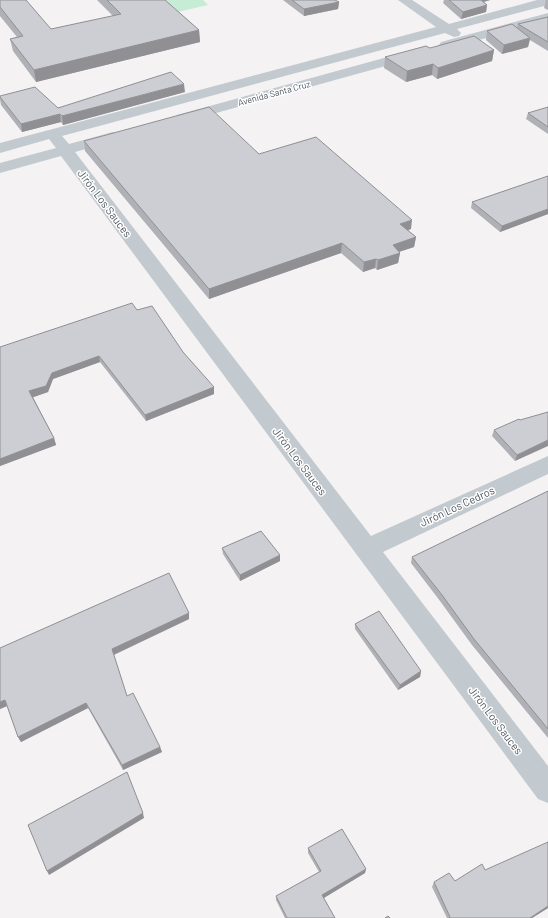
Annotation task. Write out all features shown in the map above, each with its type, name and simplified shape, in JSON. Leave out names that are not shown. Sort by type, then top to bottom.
[{"type":"street","points":[[404,0],[466,40]]},
{"type":"street","name":"Avenida Santa Cruz","points":[[0,168],[59,142],[446,27],[548,1]]},
{"type":"street","name":"Avenida Santa Cruz","points":[[165,123],[548,17]]},
{"type":"street","name":"Avenida Santa Cruz","points":[[0,148],[127,133]]},
{"type":"street","name":"Jirón Los Sauces","points":[[59,142],[548,789]]},
{"type":"street","name":"Jirón Los Cedros","points":[[366,549],[548,464]]},
{"type":"green space","points":[[133,0],[203,0],[208,5],[169,14]]},
{"type":"building","points":[[0,0],[26,0],[51,29],[121,14],[107,0],[165,0],[199,30],[34,70],[10,39],[23,36],[0,7]]},
{"type":"building","points":[[292,0],[335,0],[339,2],[304,9]]},
{"type":"building","points":[[449,0],[481,0],[487,5],[463,12]]},
{"type":"building","points":[[548,17],[548,42],[518,24]]},
{"type":"building","points":[[512,24],[530,38],[504,45],[487,31]]},
{"type":"building","points":[[474,36],[494,50],[438,68],[433,64],[407,71],[385,57],[426,46],[430,48]]},
{"type":"building","points":[[171,72],[184,84],[62,116],[60,114],[21,124],[0,97],[35,87],[58,108]]},
{"type":"building","points":[[209,107],[259,154],[316,137],[412,220],[400,224],[416,237],[393,245],[400,253],[378,260],[376,259],[364,262],[342,243],[209,289],[84,141]]},
{"type":"building","points":[[548,107],[548,127],[528,113]]},
{"type":"building","points":[[548,176],[548,209],[502,226],[472,202]]},
{"type":"building","points":[[132,303],[137,310],[152,306],[183,352],[214,387],[145,415],[99,356],[52,373],[46,386],[29,391],[54,438],[0,459],[0,347]]},
{"type":"building","points":[[548,412],[548,440],[517,455],[494,430],[519,419],[520,420]]},
{"type":"building","points":[[548,491],[548,729],[474,639],[412,557]]},
{"type":"building","points":[[261,531],[280,555],[240,575],[222,548]]},
{"type":"building","points":[[169,573],[189,613],[112,649],[127,696],[133,693],[160,747],[122,765],[86,703],[18,737],[5,700],[0,702],[0,648]]},
{"type":"building","points":[[379,611],[421,671],[400,685],[355,624]]},
{"type":"building","points":[[127,772],[143,813],[47,871],[28,825]]},
{"type":"building","points":[[342,829],[366,869],[322,895],[335,918],[287,918],[276,896],[321,871],[308,848]]},
{"type":"building","points":[[548,842],[548,906],[530,918],[449,918],[450,917],[434,882],[449,873],[455,881],[482,864],[485,870]]}]
